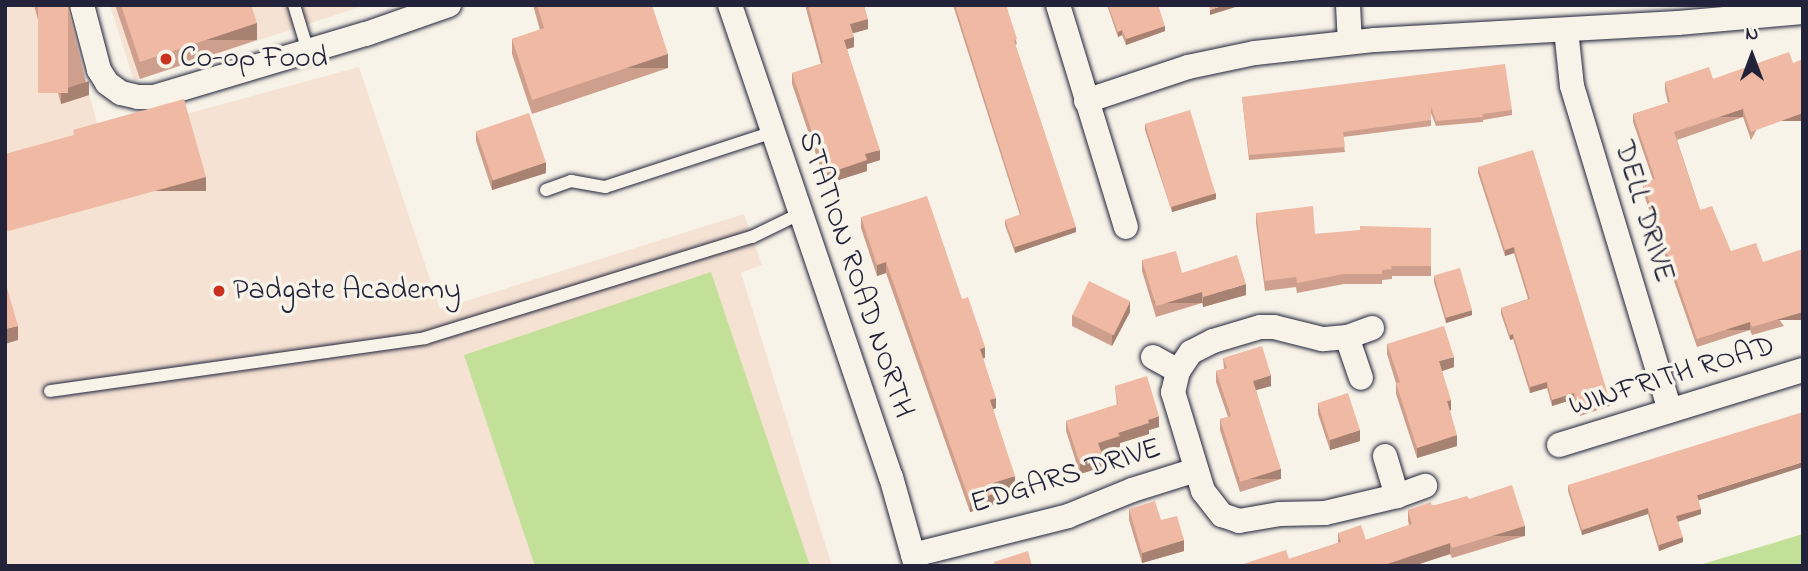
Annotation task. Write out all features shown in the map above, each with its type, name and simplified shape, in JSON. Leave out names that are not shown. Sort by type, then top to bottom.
[{"type":"street","points":[[82,5],[99,70],[107,83],[121,93],[138,97],[154,97],[366,34],[449,5]]},
{"type":"street","name":"STATION ROAD NORTH","points":[[730,5],[891,477],[914,561]]},
{"type":"street","points":[[1058,5],[1126,227]]},
{"type":"street","points":[[1348,5],[1350,42]]},
{"type":"street","points":[[1086,101],[1223,59],[1350,42],[1566,30],[1677,14],[1803,12]]},
{"type":"street","name":"DELL DRIVE","points":[[1566,30],[1572,86],[1670,411]]},
{"type":"street","points":[[1153,357],[1178,371],[1191,352],[1200,346],[1245,330],[1274,327],[1322,339],[1347,337],[1372,328]]},
{"type":"street","points":[[1347,337],[1361,378]]},
{"type":"street","name":"WINFRITH ROAD","points":[[1559,445],[1803,370]]},
{"type":"street","name":"EDGARS DRIVE","points":[[1178,371],[1173,392],[1196,470],[1208,500],[1230,520],[1325,513],[1397,496],[1425,486]]},
{"type":"street","points":[[1385,456],[1397,496]]},
{"type":"street","name":"EDGARS DRIVE","points":[[914,561],[1068,516],[1132,490],[1196,470]]},
{"type":"lane","points":[[294,5],[308,51]]},
{"type":"lane","points":[[546,190],[571,181],[605,187],[773,132]]},
{"type":"lane","points":[[50,391],[425,338],[752,237],[801,213]]},
{"type":"shaded area","name":"Padgate Academy","points":[[5,5],[64,5],[101,137],[359,67],[440,309],[744,214],[762,265],[741,273],[832,566],[5,566]]},
{"type":"shaded area","name":"Co-op Food","points":[[110,5],[366,5],[134,81]]},
{"type":"green space","points":[[711,272],[810,566],[535,566],[464,355]]},
{"type":"green space","points":[[1803,534],[1803,566],[1696,566]]},
{"type":"building","points":[[38,5],[68,5],[68,93],[38,93]]},
{"type":"building","name":"Co-op Food","points":[[121,5],[251,5],[257,23],[140,62]]},
{"type":"building","points":[[537,5],[652,5],[668,54],[532,100],[512,39],[544,28]]},
{"type":"building","points":[[808,5],[864,5],[868,19],[850,24],[854,37],[844,40],[880,150],[865,154],[867,160],[826,174],[792,73],[823,63]]},
{"type":"building","points":[[955,5],[1006,5],[1017,39],[1014,40],[1076,227],[1015,247],[1005,220],[1021,214]]},
{"type":"building","points":[[1108,5],[1158,5],[1165,26],[1126,39],[1122,30],[1118,32]]},
{"type":"building","points":[[1209,5],[1224,5],[1210,10]]},
{"type":"building","points":[[1789,52],[1793,63],[1803,59],[1803,113],[1751,132],[1743,109],[1674,132],[1700,210],[1712,206],[1731,251],[1756,243],[1763,262],[1803,249],[1803,312],[1752,327],[1750,322],[1697,339],[1643,184],[1655,179],[1633,114],[1670,102],[1665,82],[1709,67],[1713,79]]},
{"type":"building","points":[[1505,64],[1512,110],[1482,114],[1483,117],[1436,121],[1431,107],[1431,120],[1343,132],[1345,147],[1249,155],[1242,97]]},
{"type":"building","points":[[184,99],[206,177],[5,232],[5,154],[74,135],[73,130]]},
{"type":"building","points":[[1190,110],[1215,193],[1170,207],[1145,124]]},
{"type":"building","points":[[529,113],[546,162],[493,180],[476,131]]},
{"type":"building","points":[[1533,150],[1610,401],[1580,411],[1574,393],[1552,400],[1547,382],[1530,387],[1513,334],[1510,335],[1501,308],[1530,299],[1514,247],[1505,250],[1478,167]]},
{"type":"building","points":[[927,196],[962,299],[968,297],[985,347],[980,349],[996,398],[990,400],[1015,476],[993,483],[996,493],[970,502],[886,262],[877,265],[861,217]]},
{"type":"building","points":[[1313,206],[1315,234],[1360,230],[1360,226],[1431,228],[1431,266],[1391,266],[1392,269],[1382,270],[1382,274],[1344,274],[1297,283],[1296,277],[1265,281],[1256,213]]},
{"type":"building","points":[[1176,251],[1182,273],[1237,255],[1246,284],[1203,297],[1202,292],[1156,306],[1142,260]]},
{"type":"building","points":[[1460,268],[1472,310],[1446,318],[1434,275]]},
{"type":"building","points":[[5,281],[18,326],[5,329]]},
{"type":"building","points":[[1089,281],[1130,301],[1114,335],[1072,315]]},
{"type":"building","points":[[1444,326],[1454,357],[1439,361],[1451,400],[1447,401],[1457,435],[1417,448],[1396,383],[1400,382],[1387,344]]},
{"type":"building","points":[[1262,346],[1271,375],[1253,381],[1281,469],[1240,482],[1220,419],[1231,416],[1216,371],[1227,368],[1223,358]]},
{"type":"building","points":[[1147,376],[1159,416],[1148,420],[1149,423],[1118,433],[1120,436],[1098,443],[1103,456],[1080,464],[1066,421],[1118,404],[1115,386]]},
{"type":"building","points":[[1348,393],[1360,430],[1330,440],[1318,403]]},
{"type":"building","points":[[1803,412],[1803,462],[1697,495],[1701,509],[1676,516],[1683,537],[1659,545],[1648,508],[1582,530],[1568,485]]},
{"type":"building","points":[[1512,485],[1525,526],[1452,548],[1450,543],[1381,566],[1237,566],[1286,550],[1289,559],[1341,542],[1338,533],[1361,525],[1366,540],[1412,524],[1408,510],[1431,502],[1432,506],[1467,496],[1469,499]]},
{"type":"building","points":[[1155,501],[1161,520],[1177,516],[1184,540],[1142,553],[1129,509]]},
{"type":"building","points":[[1028,551],[1032,566],[995,566],[994,562]]},
{"type":"place","name":"Co-op Food","points":[[166,59]]},
{"type":"place","name":"Padgate Academy","points":[[219,291]]}]
